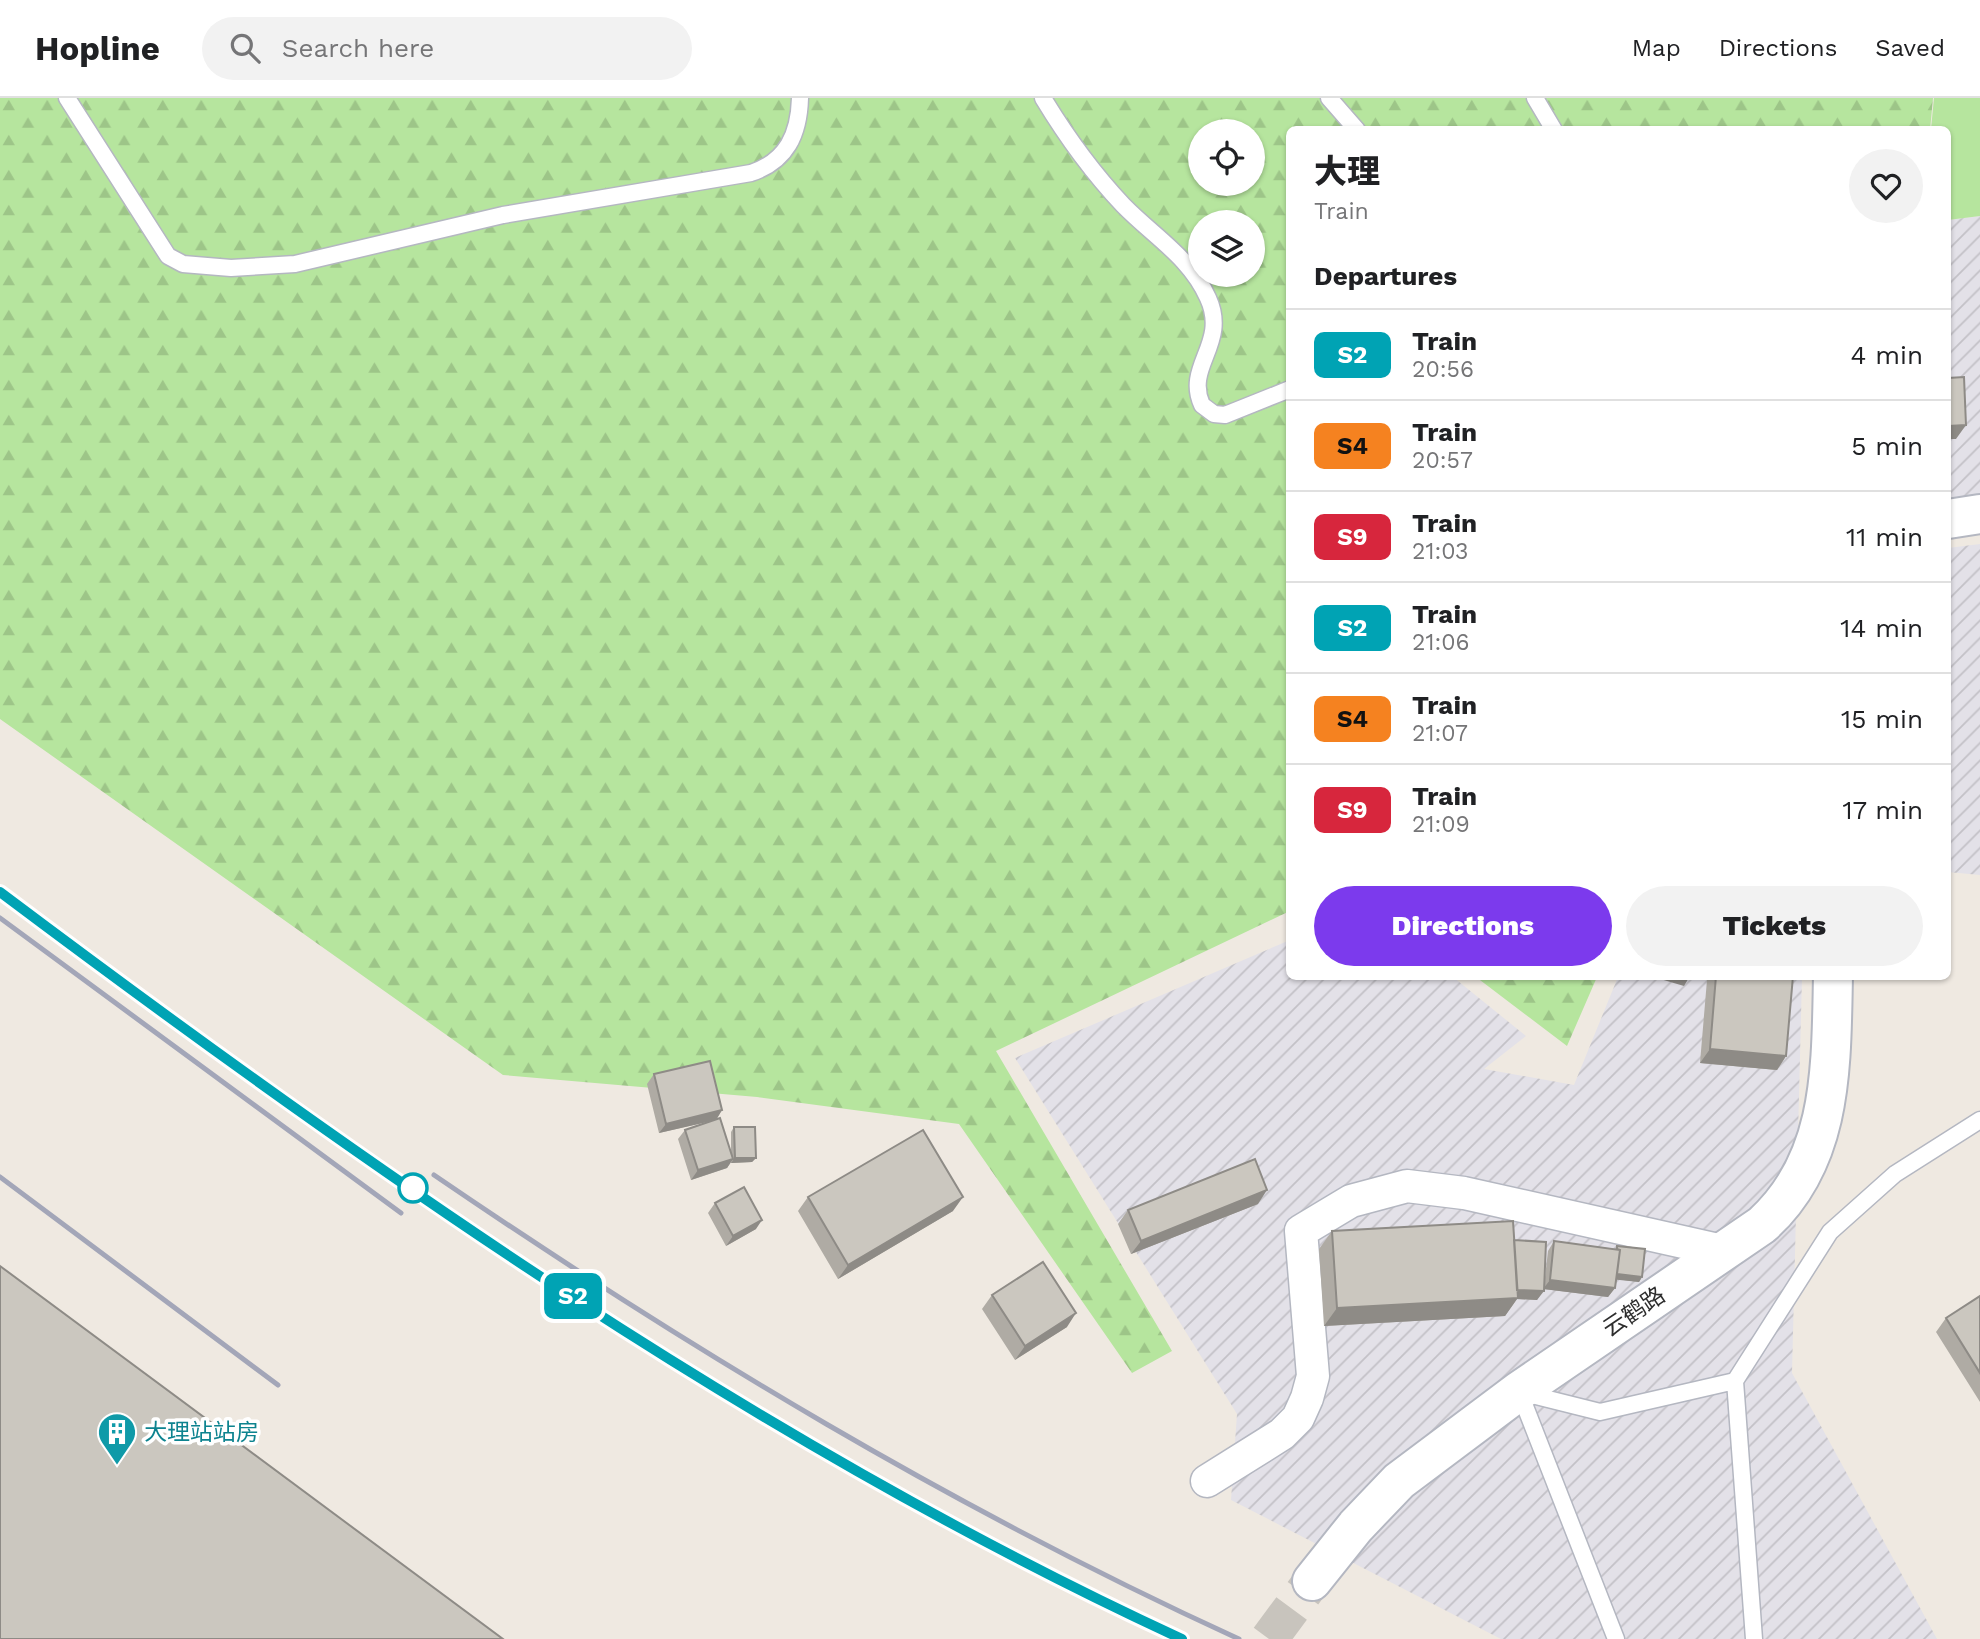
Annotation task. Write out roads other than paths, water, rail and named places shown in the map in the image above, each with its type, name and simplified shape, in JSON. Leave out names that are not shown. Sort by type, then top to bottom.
[{"type":"street","points":[[1951,519],[1980,514]]},
{"type":"street","name":"云鹤路","points":[[1312,1581],[1356,1526],[1399,1480],[1519,1391],[1723,1251],[1778,1210],[1809,1164],[1819,1135],[1829,1085],[1833,980]]},
{"type":"street","points":[[1207,1481],[1282,1434],[1298,1418],[1312,1376],[1301,1231],[1351,1201],[1407,1186],[1464,1194],[1723,1251]]},
{"type":"lane","points":[[67,98],[168,256],[183,264],[231,268],[296,264],[489,218],[751,173],[768,166],[786,151],[796,129],[800,98]]},
{"type":"lane","points":[[1043,98],[1103,183],[1141,222],[1177,253],[1202,285],[1212,308],[1216,328],[1197,385],[1202,405],[1214,414],[1225,415],[1286,391]]},
{"type":"lane","points":[[1329,98],[1354,126]]},
{"type":"lane","points":[[1535,98],[1552,126]]},
{"type":"lane","points":[[1754,1639],[1735,1381],[1830,1232],[1895,1174],[1980,1120]]},
{"type":"lane","points":[[1519,1391],[1600,1412],[1735,1381]]},
{"type":"lane","points":[[1519,1391],[1616,1639]]},
{"type":"tunnel","points":[[1269,1639],[1312,1581]]},
{"type":"railway","points":[[0,892],[283,1098],[427,1198],[573,1296],[721,1390],[872,1479],[1026,1562],[1183,1639]]},
{"type":"railway","points":[[0,918],[401,1213]]},
{"type":"railway","points":[[434,1175],[629,1303],[827,1424],[1030,1536],[1239,1639]]},
{"type":"railway","points":[[0,1177],[278,1385]]},
{"type":"train","name":"S2","points":[[0,892],[244,1070],[419,1193],[715,1387],[900,1497],[1182,1639]]},
{"type":"place","name":"大理站站房","points":[[117,1466]]}]
